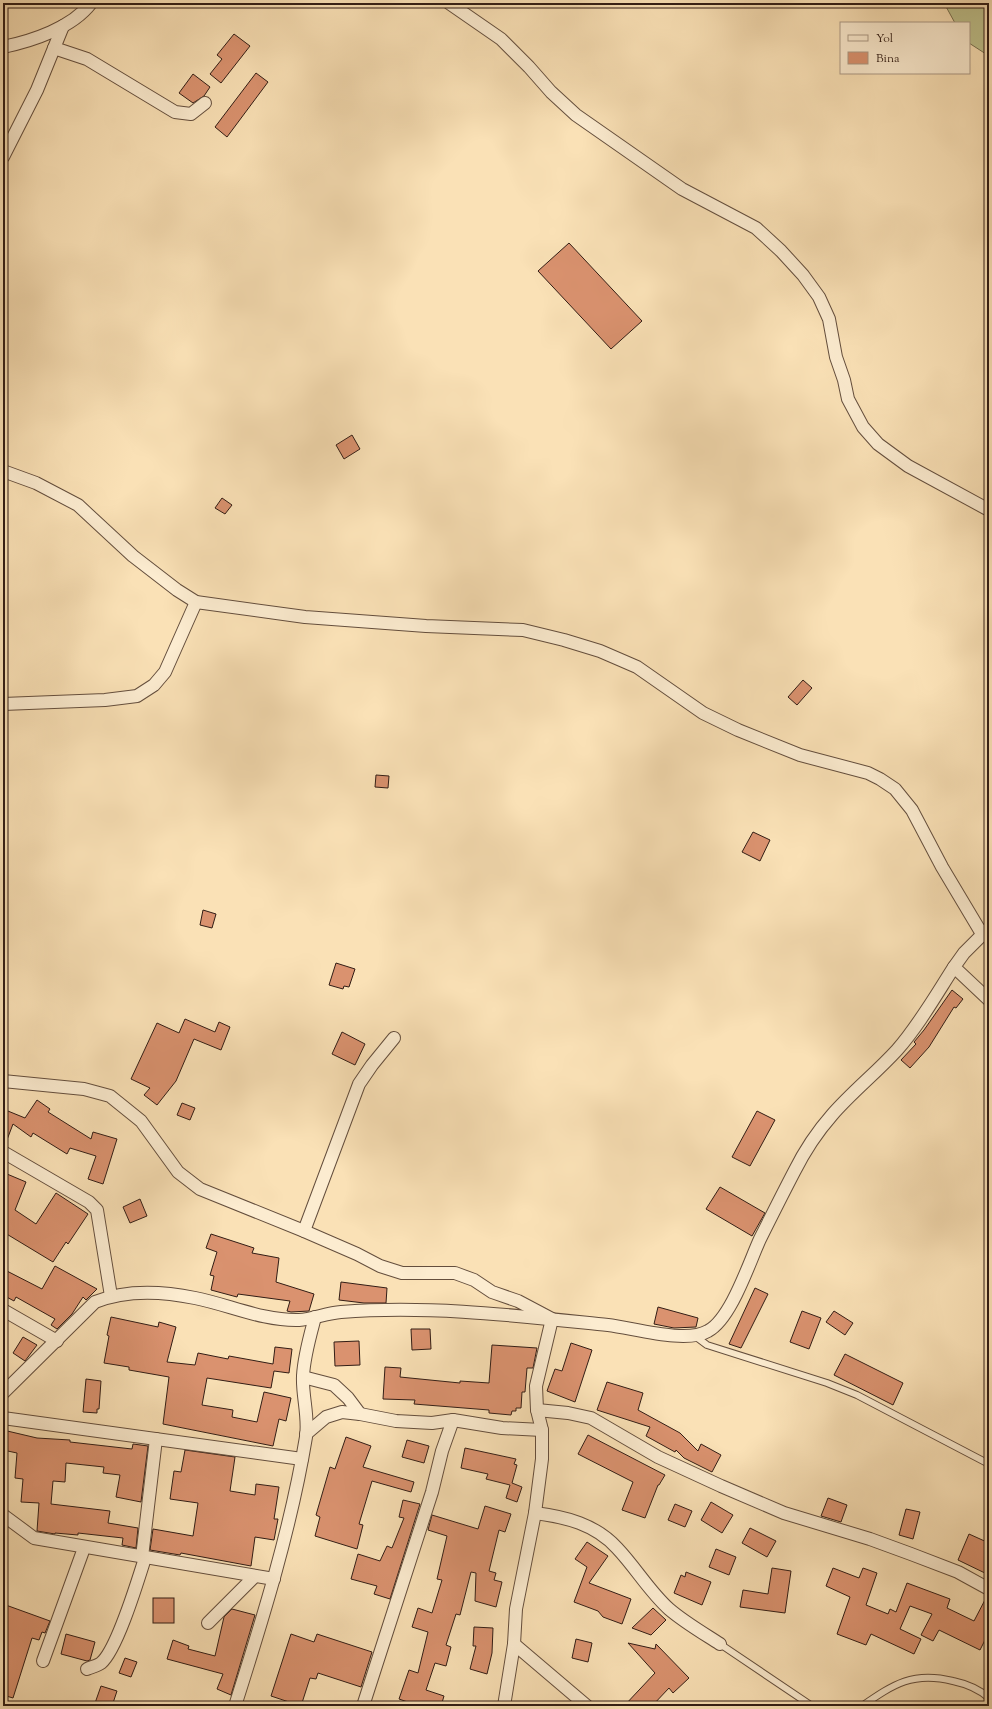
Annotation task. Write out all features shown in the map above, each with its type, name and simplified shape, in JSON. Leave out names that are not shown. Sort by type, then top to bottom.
[{"type":"street","points":[[3,47],[35,39],[63,26],[90,3]]},
{"type":"street","points":[[449,3],[501,39],[529,67],[550,92],[576,115],[682,189],[756,228],[781,250],[804,275],[820,297],[829,319],[836,357],[844,380],[848,399],[863,427],[878,444],[908,466],[989,510]]},
{"type":"street","points":[[3,157],[37,90],[63,26]]},
{"type":"street","points":[[54,48],[87,59],[174,112],[191,114],[205,103]]},
{"type":"street","points":[[3,471],[36,483],[78,505],[133,556],[177,590],[196,602],[305,617],[418,626],[523,630],[600,651],[637,667],[703,713],[738,730],[800,755],[868,773],[880,778],[895,789],[912,810],[942,867],[985,931],[964,953],[899,1048],[833,1114],[816,1136],[786,1187],[726,1311],[716,1326],[707,1332],[695,1336],[674,1335],[626,1327],[501,1314],[422,1310],[339,1312],[300,1320],[262,1317],[194,1298],[140,1291],[111,1296],[95,1302],[3,1393]]},
{"type":"street","points":[[3,704],[105,700],[137,696],[146,692],[165,672],[196,602]]},
{"type":"street","points":[[954,967],[989,1000]]},
{"type":"street","points":[[304,1231],[359,1084],[394,1038]]},
{"type":"street","points":[[3,1081],[84,1089],[110,1096],[141,1121],[178,1172],[200,1190],[304,1231],[357,1254],[380,1266],[402,1273],[455,1273],[474,1280],[492,1292],[518,1301],[552,1320]]},
{"type":"street","points":[[3,1152],[89,1202],[97,1210],[111,1296]]},
{"type":"street","points":[[3,1310],[57,1341]]},
{"type":"street","points":[[236,1706],[274,1579],[302,1459],[306,1434],[306,1400],[303,1377],[315,1317]]},
{"type":"street","points":[[504,1706],[514,1644],[516,1609],[535,1513],[542,1459],[542,1430],[537,1410],[536,1386],[552,1320]]},
{"type":"street","points":[[303,1377],[334,1385],[348,1398],[360,1414]]},
{"type":"street","points":[[537,1410],[568,1413],[591,1418],[658,1457],[721,1486],[784,1513],[870,1539],[958,1572],[989,1590]]},
{"type":"street","points":[[306,1434],[326,1417],[342,1412],[396,1421],[432,1423],[453,1420],[502,1428],[542,1430]]},
{"type":"street","points":[[3,1418],[302,1459]]},
{"type":"street","points":[[363,1706],[432,1492],[442,1451],[453,1420]]},
{"type":"street","points":[[87,1669],[101,1663],[112,1648],[128,1608],[144,1557],[156,1439]]},
{"type":"street","points":[[535,1513],[572,1519],[604,1536],[618,1548],[645,1584],[670,1609],[720,1644]]},
{"type":"street","points":[[3,1515],[34,1538],[84,1548],[274,1579]]},
{"type":"street","points":[[43,1661],[84,1548]]},
{"type":"street","points":[[208,1623],[255,1576]]},
{"type":"street","points":[[514,1644],[588,1706]]},
{"type":"lane","points":[[695,1336],[707,1345],[828,1383],[857,1395],[989,1464]]},
{"type":"lane","points":[[720,1644],[812,1706]]},
{"type":"lane","points":[[862,1706],[894,1685],[913,1678],[925,1677],[938,1677],[969,1684],[989,1698]]},
{"type":"green space","points":[[944,3],[989,3],[989,56],[970,44],[970,22],[954,22]]},
{"type":"building","points":[[234,34],[250,46],[221,83],[210,74],[222,59],[217,55]]},
{"type":"building","points":[[256,73],[268,82],[227,137],[215,127]]},
{"type":"building","points":[[193,74],[210,87],[204,96],[193,103],[179,93]]},
{"type":"building","points":[[569,243],[642,321],[611,349],[538,271]]},
{"type":"building","points":[[352,435],[360,449],[344,459],[336,445]]},
{"type":"building","points":[[222,498],[232,505],[225,514],[215,508]]},
{"type":"building","points":[[803,680],[812,688],[797,705],[788,697]]},
{"type":"building","points":[[376,775],[389,776],[388,788],[375,787]]},
{"type":"building","points":[[753,832],[770,840],[760,861],[742,852]]},
{"type":"building","points":[[203,910],[216,914],[212,928],[200,925]]},
{"type":"building","points":[[336,963],[355,969],[349,987],[344,986],[343,989],[329,985]]},
{"type":"building","points":[[952,990],[963,999],[956,1008],[954,1007],[929,1047],[910,1068],[901,1060],[916,1044],[914,1042]]},
{"type":"building","points":[[185,1019],[215,1032],[219,1022],[230,1027],[221,1050],[194,1039],[176,1081],[157,1105],[144,1095],[150,1088],[131,1079],[157,1023],[179,1033]]},
{"type":"building","points":[[342,1032],[365,1044],[355,1065],[332,1054]]},
{"type":"building","points":[[37,1100],[50,1109],[48,1112],[91,1139],[93,1132],[117,1139],[103,1184],[88,1179],[96,1156],[70,1148],[67,1154],[33,1133],[31,1137],[13,1124],[5,1145],[3,1145],[3,1109],[25,1118]]},
{"type":"building","points":[[182,1103],[195,1108],[190,1120],[177,1115]]},
{"type":"building","points":[[757,1111],[775,1120],[750,1166],[732,1157]]},
{"type":"building","points":[[7,1174],[26,1182],[15,1210],[36,1224],[56,1193],[88,1214],[68,1244],[66,1242],[53,1262],[5,1233],[3,1237],[3,1184]]},
{"type":"building","points":[[720,1187],[765,1213],[752,1236],[706,1209]]},
{"type":"building","points":[[140,1199],[147,1216],[130,1223],[123,1207]]},
{"type":"building","points":[[211,1234],[254,1248],[252,1253],[279,1258],[276,1282],[314,1294],[309,1311],[287,1311],[290,1301],[238,1294],[237,1297],[211,1290],[214,1276],[210,1275],[217,1252],[206,1248]]},
{"type":"building","points":[[55,1266],[97,1289],[86,1300],[83,1297],[72,1314],[57,1329],[51,1325],[55,1319],[16,1297],[14,1301],[3,1295],[3,1269],[42,1289]]},
{"type":"building","points":[[341,1282],[387,1288],[386,1303],[364,1303],[339,1300]]},
{"type":"building","points":[[755,1288],[768,1294],[741,1348],[729,1344]]},
{"type":"building","points":[[658,1307],[698,1318],[696,1327],[674,1328],[654,1324]]},
{"type":"building","points":[[802,1311],[821,1318],[809,1349],[790,1342]]},
{"type":"building","points":[[834,1311],[853,1323],[845,1335],[826,1322]]},
{"type":"building","points":[[111,1317],[158,1327],[159,1322],[176,1327],[167,1362],[195,1365],[198,1353],[228,1359],[229,1356],[273,1364],[275,1347],[292,1349],[289,1373],[274,1371],[271,1388],[207,1378],[202,1405],[233,1410],[232,1417],[257,1422],[264,1392],[291,1398],[286,1421],[279,1419],[273,1446],[163,1424],[169,1377],[129,1370],[129,1367],[104,1363],[109,1336],[107,1335]]},
{"type":"building","points":[[411,1329],[430,1329],[431,1349],[412,1350]]},
{"type":"building","points":[[23,1337],[37,1345],[25,1361],[13,1353]]},
{"type":"building","points":[[359,1341],[360,1365],[335,1366],[334,1342]]},
{"type":"building","points":[[571,1343],[592,1350],[575,1402],[547,1391],[555,1369],[562,1371]]},
{"type":"building","points":[[492,1345],[537,1348],[533,1368],[527,1368],[525,1392],[522,1392],[521,1408],[516,1408],[516,1411],[512,1411],[511,1415],[489,1413],[489,1410],[414,1404],[415,1400],[383,1399],[385,1367],[401,1368],[400,1377],[460,1383],[460,1381],[489,1383]]},
{"type":"building","points":[[845,1354],[903,1383],[893,1405],[834,1375]]},
{"type":"building","points":[[86,1379],[101,1381],[99,1409],[97,1409],[97,1413],[83,1412]]},
{"type":"building","points":[[607,1382],[643,1393],[638,1410],[680,1433],[698,1451],[701,1444],[721,1455],[712,1472],[684,1458],[676,1450],[675,1452],[646,1436],[650,1427],[597,1410]]},
{"type":"building","points":[[3,1430],[37,1438],[70,1440],[70,1442],[132,1449],[133,1444],[148,1446],[141,1502],[116,1497],[120,1475],[103,1473],[104,1467],[66,1463],[65,1482],[53,1481],[51,1504],[110,1511],[108,1523],[138,1528],[136,1548],[122,1545],[123,1538],[78,1533],[78,1535],[55,1534],[37,1531],[39,1503],[21,1502],[23,1479],[15,1478],[17,1453],[3,1450]]},
{"type":"building","points":[[588,1435],[665,1475],[658,1485],[645,1518],[622,1510],[633,1482],[578,1454]]},
{"type":"building","points":[[346,1437],[371,1446],[363,1467],[414,1482],[411,1492],[372,1481],[359,1524],[363,1525],[357,1549],[315,1536],[320,1517],[316,1515],[330,1467],[335,1469]]},
{"type":"building","points":[[407,1440],[429,1446],[424,1463],[402,1457]]},
{"type":"building","points":[[465,1448],[516,1459],[514,1464],[517,1465],[512,1483],[522,1487],[517,1502],[506,1498],[510,1485],[486,1479],[488,1474],[461,1468]]},
{"type":"building","points":[[185,1450],[235,1457],[230,1491],[255,1495],[256,1484],[279,1487],[274,1519],[278,1519],[274,1540],[255,1537],[251,1566],[181,1553],[180,1555],[150,1550],[153,1529],[193,1536],[198,1503],[170,1499],[174,1471],[181,1472]]},
{"type":"building","points":[[828,1498],[847,1505],[841,1522],[821,1516]]},
{"type":"building","points":[[403,1500],[420,1504],[390,1599],[374,1594],[377,1586],[351,1579],[358,1554],[380,1561],[387,1546],[392,1548],[404,1518],[399,1517]]},
{"type":"building","points":[[711,1502],[733,1515],[722,1533],[701,1520]]},
{"type":"building","points":[[675,1504],[692,1511],[685,1527],[668,1520]]},
{"type":"building","points":[[485,1506],[511,1514],[505,1532],[499,1530],[489,1571],[496,1573],[494,1580],[502,1582],[496,1607],[475,1601],[476,1573],[471,1572],[460,1615],[456,1614],[446,1645],[451,1647],[446,1666],[435,1663],[426,1690],[444,1696],[441,1706],[419,1706],[399,1699],[409,1670],[418,1673],[428,1632],[412,1627],[418,1608],[432,1613],[442,1580],[437,1579],[447,1536],[428,1530],[432,1515],[478,1529]]},
{"type":"building","points":[[906,1509],[920,1512],[913,1539],[899,1535]]},
{"type":"building","points":[[750,1528],[776,1541],[767,1557],[742,1543]]},
{"type":"building","points":[[969,1534],[989,1543],[989,1575],[958,1560]]},
{"type":"building","points":[[587,1542],[608,1556],[589,1583],[631,1599],[622,1624],[603,1617],[598,1611],[574,1602],[587,1567],[575,1559]]},
{"type":"building","points":[[716,1549],[736,1557],[729,1575],[709,1567]]},
{"type":"building","points":[[772,1568],[791,1571],[785,1613],[740,1607],[743,1590],[768,1594]]},
{"type":"building","points":[[833,1568],[859,1578],[863,1568],[877,1573],[866,1605],[888,1614],[890,1609],[896,1612],[907,1583],[950,1599],[947,1608],[974,1621],[987,1596],[989,1596],[989,1632],[980,1650],[939,1630],[933,1641],[921,1635],[932,1614],[910,1606],[900,1629],[921,1639],[914,1654],[871,1634],[866,1645],[837,1634],[850,1597],[826,1586]]},
{"type":"building","points":[[686,1572],[711,1582],[702,1605],[674,1593],[681,1575],[685,1577]]},
{"type":"building","points":[[153,1598],[174,1598],[174,1623],[153,1623]]},
{"type":"building","points":[[3,1604],[50,1621],[45,1633],[42,1632],[39,1640],[32,1638],[13,1698],[3,1695]]},
{"type":"building","points":[[653,1608],[666,1620],[651,1635],[632,1628]]},
{"type":"building","points":[[232,1609],[255,1615],[231,1695],[217,1689],[223,1674],[167,1659],[173,1640],[189,1646],[188,1649],[215,1656],[224,1617]]},
{"type":"building","points":[[474,1627],[493,1628],[492,1653],[487,1674],[470,1669],[476,1646],[473,1646]]},
{"type":"building","points":[[66,1634],[95,1642],[90,1660],[87,1661],[61,1654]]},
{"type":"building","points":[[291,1634],[314,1642],[317,1634],[372,1652],[361,1687],[318,1673],[316,1679],[310,1678],[301,1706],[271,1696]]},
{"type":"building","points":[[576,1639],[592,1643],[588,1662],[572,1658]]},
{"type":"building","points":[[628,1643],[655,1649],[656,1644],[689,1678],[673,1693],[669,1688],[652,1706],[624,1706],[655,1673]]},
{"type":"building","points":[[125,1658],[137,1662],[131,1677],[119,1673]]},
{"type":"building","points":[[101,1686],[117,1691],[112,1706],[94,1706]]}]
